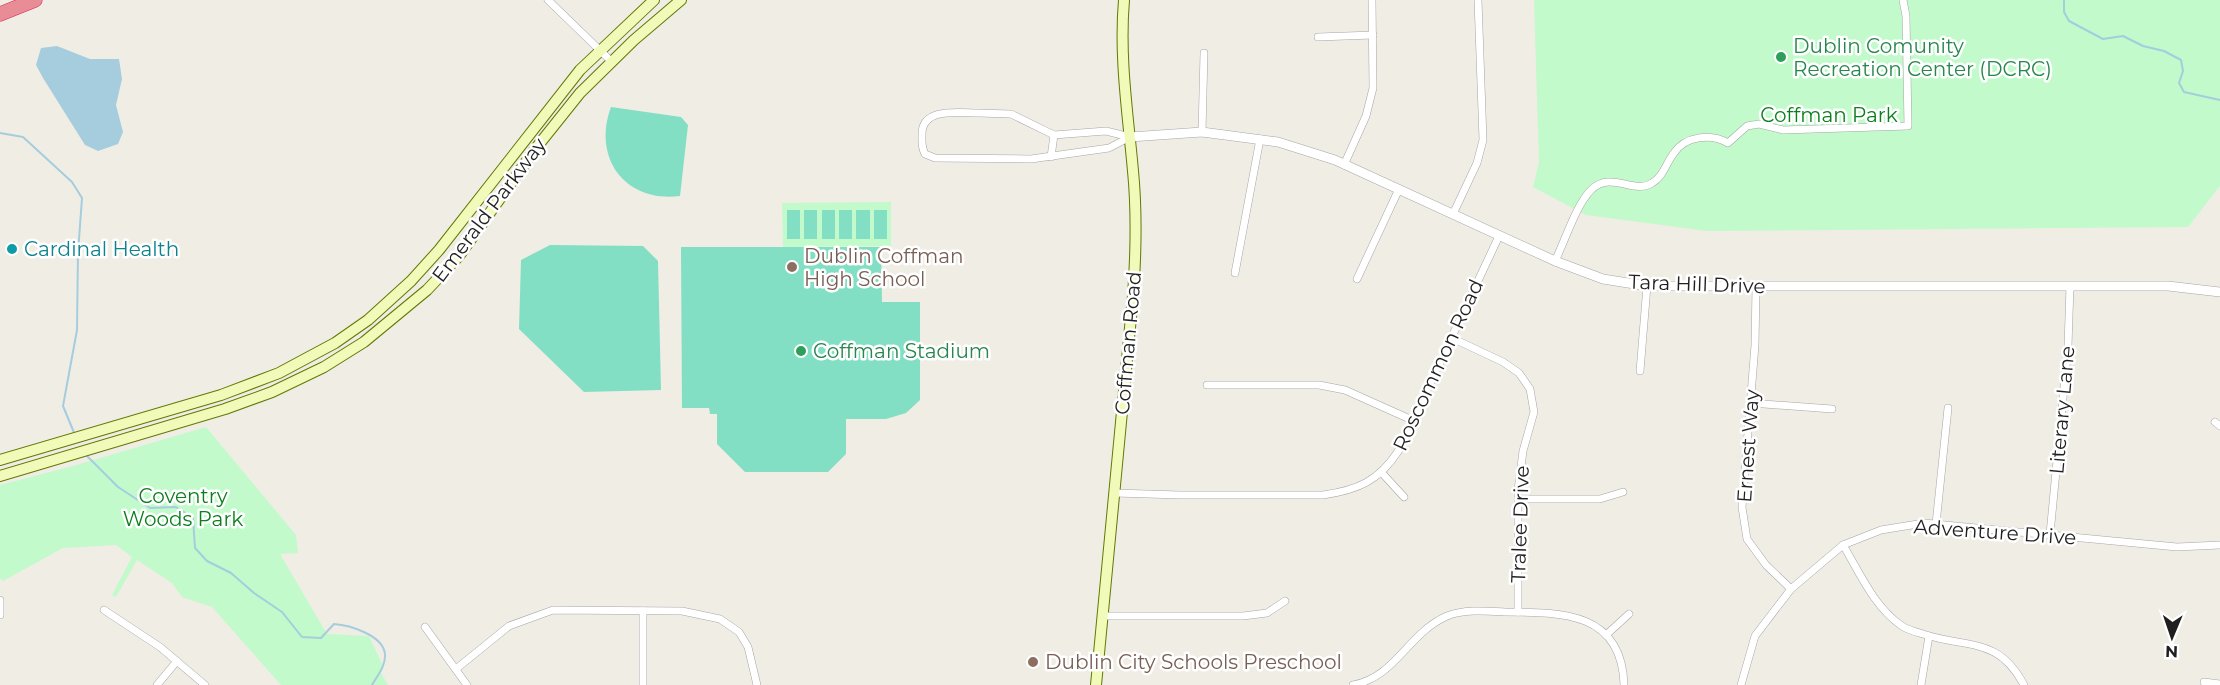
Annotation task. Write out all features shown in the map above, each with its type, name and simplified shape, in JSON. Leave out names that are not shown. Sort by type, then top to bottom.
[{"type":"highway","points":[[0,14],[35,0]]},
{"type":"main road","name":"Emerald Parkway","points":[[0,460],[221,395],[279,373],[322,352],[368,320],[439,250],[580,70],[654,0]]},
{"type":"main road","name":"Emerald Parkway","points":[[0,476],[225,409],[272,392],[324,367],[364,342],[427,290],[459,256],[543,138],[580,93],[681,0]]},
{"type":"main road","name":"Coffman Road","points":[[1096,685],[1136,242],[1133,174],[1122,60],[1124,0]]},
{"type":"street","points":[[548,0],[612,62]]},
{"type":"street","points":[[1344,165],[1370,102],[1374,73],[1372,0]]},
{"type":"street","points":[[1453,214],[1477,163],[1482,140],[1478,0]]},
{"type":"street","points":[[1555,261],[1588,193],[1601,184],[1617,182],[1646,186],[1654,182],[1680,146],[1697,138],[1722,139],[1728,143],[1747,126],[1758,124],[1783,130],[1908,126],[1906,16],[1903,0]]},
{"type":"street","points":[[1318,37],[1372,35]]},
{"type":"street","points":[[1202,132],[1203,53]]},
{"type":"street","points":[[1005,113],[1017,115],[1054,135],[1106,131],[1130,136],[1109,148],[1051,157],[1031,159],[932,158],[923,151],[922,127],[928,118],[936,114],[1005,113]]},
{"type":"street","name":"Tara Hill Drive","points":[[1130,136],[1202,132],[1260,139],[1290,146],[1335,160],[1555,261],[1603,279],[1647,286],[2168,286],[2220,292]]},
{"type":"street","points":[[1051,157],[1054,135]]},
{"type":"street","points":[[1235,273],[1260,139]]},
{"type":"street","points":[[1357,279],[1399,189]]},
{"type":"street","name":"Roscommon Road","points":[[1115,493],[1323,495],[1361,486],[1382,473],[1399,450],[1499,236]]},
{"type":"street","points":[[1640,371],[1647,286]]},
{"type":"street","name":"Literary Lane","points":[[2050,534],[2068,346],[2070,286]]},
{"type":"street","name":"Ernest Way","points":[[1756,287],[1751,403],[1742,507],[1747,538],[1766,565],[1791,589]]},
{"type":"street","name":"Tralee Drive","points":[[1452,338],[1503,362],[1519,373],[1530,389],[1534,412],[1523,451],[1518,499],[1518,612]]},
{"type":"street","points":[[1207,385],[1319,385],[1345,390],[1413,420]]},
{"type":"street","points":[[1751,403],[1832,409]]},
{"type":"street","points":[[1936,524],[1948,408]]},
{"type":"street","points":[[1382,473],[1404,497]]},
{"type":"street","points":[[1518,499],[1599,499],[1623,492]]},
{"type":"street","name":"Adventure Drive","points":[[1741,685],[1755,636],[1791,589],[1843,545],[1881,530],[1924,523],[2176,547],[2220,545]]},
{"type":"street","points":[[1843,545],[1883,611],[1904,628],[1929,636],[1989,648],[2015,667],[2024,685]]},
{"type":"street","points":[[0,600],[0,615]]},
{"type":"street","points":[[1102,616],[1243,616],[1267,613],[1285,601]]},
{"type":"street","points":[[104,610],[160,647],[205,685]]},
{"type":"street","points":[[456,669],[509,626],[553,610],[682,611],[720,619],[739,632],[748,647],[757,685]]},
{"type":"street","points":[[643,611],[643,685]]},
{"type":"street","points":[[1353,685],[1370,684],[1424,629],[1449,615],[1477,612],[1553,612],[1578,617],[1593,624],[1606,635],[1617,653],[1624,675],[1624,685]]},
{"type":"street","points":[[1606,635],[1629,615]]},
{"type":"street","points":[[425,627],[466,685]]},
{"type":"street","points":[[1921,685],[1929,636]]},
{"type":"street","points":[[157,685],[177,661]]},
{"type":"street","points":[[2204,682],[2220,684]]},
{"type":"green space","name":"Coffman Park","points":[[1534,0],[2220,0],[2220,186],[2188,227],[1707,231],[1586,215],[1533,187],[1539,162]]},
{"type":"green space","points":[[611,107],[681,117],[688,125],[680,196],[660,196],[643,192],[629,184],[618,173],[610,159],[606,143],[606,126]]},
{"type":"green space","points":[[891,202],[891,246],[783,247],[782,203]]},
{"type":"green space","points":[[787,210],[800,210],[800,239],[787,239]]},
{"type":"green space","points":[[804,210],[817,210],[817,239],[804,239]]},
{"type":"green space","points":[[822,210],[835,210],[835,239],[822,239]]},
{"type":"green space","points":[[839,210],[852,210],[852,239],[839,239]]},
{"type":"green space","points":[[856,210],[870,210],[870,239],[856,239]]},
{"type":"green space","points":[[874,210],[887,210],[887,239],[874,239]]},
{"type":"green space","points":[[550,245],[643,246],[658,261],[661,390],[584,392],[519,329],[521,260]]},
{"type":"green space","name":"Coffman Stadium","points":[[681,247],[881,247],[882,302],[920,302],[920,400],[906,413],[886,419],[846,419],[846,454],[828,472],[745,472],[717,444],[717,414],[710,414],[709,408],[682,408]]},
{"type":"green space","name":"Coventry Woods Park","points":[[206,427],[296,535],[298,553],[280,554],[327,634],[369,636],[383,666],[381,673],[388,685],[281,685],[212,607],[182,597],[172,583],[137,560],[116,597],[112,595],[132,557],[116,545],[63,548],[3,581],[0,578],[0,485]]},
{"type":"water","points":[[57,46],[90,59],[119,59],[122,79],[116,105],[123,132],[118,144],[98,151],[85,145],[43,78],[36,65],[41,48]]},
{"type":"waterway","points":[[2064,0],[2064,12],[2069,21],[2103,39],[2123,36],[2143,46],[2164,51],[2181,60],[2183,71],[2179,83],[2184,92],[2220,100]]},
{"type":"waterway","points":[[0,133],[23,137],[72,182],[82,198],[78,253],[77,330],[63,406],[75,435]]},
{"type":"waterway","points":[[86,455],[118,487],[150,508],[176,507],[193,518],[195,548],[207,561],[231,573],[254,593],[282,612],[302,637],[321,638],[334,624],[348,626],[372,636],[383,647],[385,654],[381,671],[372,685]]},
{"type":"place","name":"Dublin Comunity Recreation Center (DCRC)","points":[[1781,57]]},
{"type":"place","name":"Cardinal Health","points":[[12,249]]},
{"type":"place","name":"Dublin Coffman High School","points":[[792,267]]},
{"type":"place","name":"Coffman Stadium","points":[[801,351]]},
{"type":"place","name":"Dublin City Schools Preschool","points":[[1033,662]]}]
